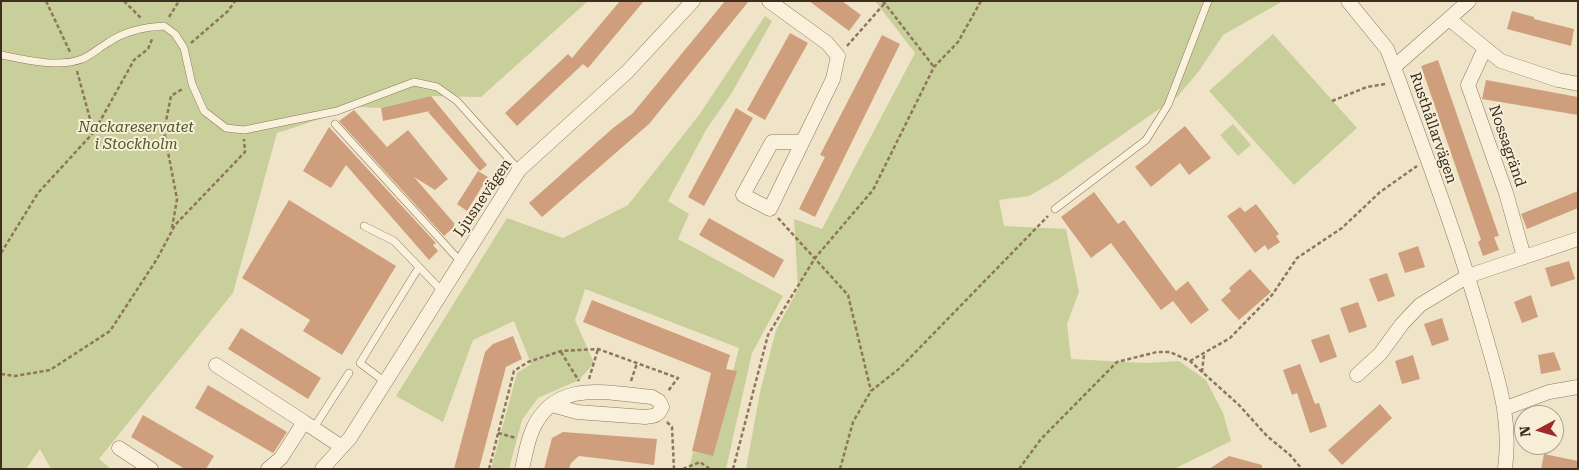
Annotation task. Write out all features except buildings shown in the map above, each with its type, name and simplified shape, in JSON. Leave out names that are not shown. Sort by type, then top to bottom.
[{"type":"street","name":"Ljusnevägen","points":[[322,469],[342,447],[385,382],[519,170],[627,72],[693,1]]},
{"type":"street","points":[[769,1],[828,43],[838,56],[833,79],[770,209],[743,195],[772,142],[801,142]]},
{"type":"street","name":"Rusthållarvägen","points":[[1348,1],[1387,49],[1468,276],[1506,408],[1508,448],[1505,469]]},
{"type":"street","points":[[1394,67],[1470,1]]},
{"type":"street","points":[[1449,19],[1509,64],[1558,80],[1578,84]]},
{"type":"street","name":"Nossagränd","points":[[1486,48],[1468,85],[1506,193],[1524,257]]},
{"type":"street","points":[[1357,375],[1380,354],[1402,324],[1420,305],[1468,276],[1578,239]]},
{"type":"street","points":[[216,365],[342,447]]},
{"type":"street","points":[[1506,408],[1549,392],[1578,387]]},
{"type":"street","points":[[522,469],[529,441],[538,419],[552,405],[566,395],[585,391],[652,397],[660,401],[662,408],[660,413],[645,417],[587,413],[552,405]]},
{"type":"street","points":[[268,469],[281,458],[309,426]]},
{"type":"street","points":[[119,448],[151,469]]},
{"type":"lane","points":[[1055,209],[1146,140],[1168,105],[1208,1]]},
{"type":"lane","points":[[1,55],[47,62],[74,61],[84,58],[111,40],[129,32],[149,26],[164,26],[175,34],[184,48],[192,84],[204,111],[226,128],[244,130],[336,111],[414,82],[437,87],[457,101],[519,170]]},
{"type":"lane","points":[[335,124],[460,261]]},
{"type":"lane","points":[[364,226],[394,241],[442,291]]},
{"type":"lane","points":[[385,382],[360,363],[419,267]]},
{"type":"lane","points":[[309,426],[348,373]]},
{"type":"path","points":[[46,1],[74,61],[94,132]]},
{"type":"path","points":[[124,1],[149,26]]},
{"type":"path","points":[[1,253],[38,193],[94,132],[134,60],[148,49],[154,35],[164,26],[178,1]]},
{"type":"path","points":[[184,48],[228,11],[235,1]]},
{"type":"path","points":[[733,469],[768,335],[815,258],[873,190],[934,67],[958,42],[980,1]]},
{"type":"path","points":[[838,56],[883,3],[934,67]]},
{"type":"path","points":[[172,232],[176,199],[164,130],[171,96],[192,84]]},
{"type":"path","points":[[1332,101],[1366,87],[1385,84]]},
{"type":"path","points":[[1,374],[24,375],[50,370],[110,331],[158,259],[181,218],[245,152],[244,130]]},
{"type":"path","points":[[1190,361],[1230,338],[1272,295],[1297,258],[1342,228],[1380,192],[1427,160]]},
{"type":"path","points":[[770,209],[848,295],[871,391]]},
{"type":"path","points":[[840,469],[853,422],[871,391],[906,362],[1055,209]]},
{"type":"path","points":[[585,391],[598,349]]},
{"type":"path","points":[[561,351],[585,391]]},
{"type":"path","points":[[1019,469],[1041,439],[1118,362],[1157,352],[1170,352],[1183,356],[1190,361],[1239,406],[1267,436],[1290,455],[1302,469]]},
{"type":"path","points":[[1202,372],[1204,353]]},
{"type":"path","points":[[627,395],[637,363]]},
{"type":"path","points":[[660,413],[672,427],[674,469]]},
{"type":"path","points":[[498,433],[529,441]]},
{"type":"path","points":[[682,469],[700,462],[710,469]]},
{"type":"green space","name":"Nackareservatet i Stockholm","points":[[1,1],[588,1],[481,97],[431,96],[381,108],[357,107],[277,133],[233,293],[99,459],[111,469],[51,469],[40,449],[26,469],[1,469]]},
{"type":"green space","points":[[875,1],[1283,1],[1223,35],[1199,71],[1178,96],[1057,180],[1029,196],[999,200],[1004,226],[1066,229],[1079,292],[1067,324],[1071,359],[1146,363],[1179,361],[1206,380],[1223,413],[1231,441],[1174,469],[746,469],[760,392],[776,330],[798,289],[794,219],[822,229],[915,53]]},
{"type":"green space","points":[[765,16],[772,21],[733,91],[706,130],[668,201],[689,214],[678,239],[783,296],[752,353],[726,469],[689,469],[693,452],[711,455],[739,348],[585,289],[575,320],[594,363],[579,380],[538,398],[522,420],[509,469],[491,469],[517,373],[531,364],[514,321],[473,340],[443,422],[396,396],[507,218],[563,238],[628,205],[699,115]]},
{"type":"green space","points":[[1273,34],[1357,128],[1294,185],[1209,91]]},
{"type":"green space","points":[[1233,124],[1251,145],[1238,156],[1220,135]]}]
